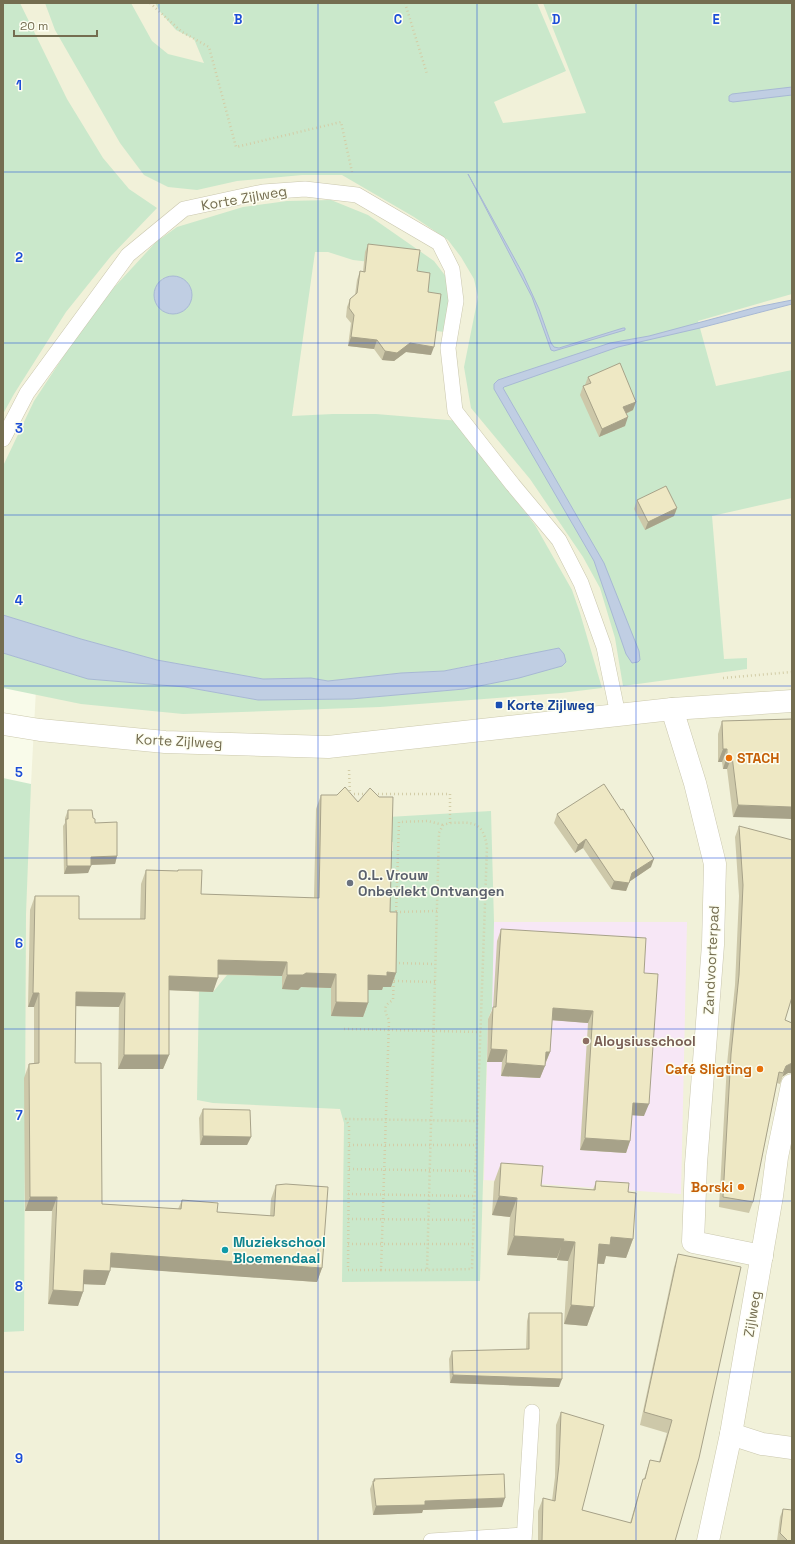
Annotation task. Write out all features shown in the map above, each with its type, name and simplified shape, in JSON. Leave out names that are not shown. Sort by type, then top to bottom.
[{"type":"main road","name":"Korte Zijlweg","points":[[3,724],[40,730],[165,742],[328,747],[672,709],[792,701]]},
{"type":"main road","name":"Zandvoorterpad","points":[[672,709],[695,783],[715,864],[713,945],[694,1201],[693,1242],[762,1256]]},
{"type":"main road","name":"Zijlweg","points":[[708,1541],[731,1434],[772,1196],[777,1157],[792,1085]]},
{"type":"main road","points":[[731,1434],[762,1444],[792,1448]]},
{"type":"lane","name":"Korte Zijlweg","points":[[3,439],[27,393],[128,255],[184,209],[262,192],[305,189],[357,195],[439,243],[452,269],[456,301],[448,348],[455,411],[513,485],[559,540],[582,583],[604,647],[618,715]]},
{"type":"lane","points":[[431,1541],[524,1538],[532,1412]]},
{"type":"path","points":[[150,3],[182,32],[209,47],[236,147],[340,122],[357,195]]},
{"type":"path","points":[[405,3],[427,74]]},
{"type":"path","points":[[349,768],[350,794],[450,794],[450,823]]},
{"type":"path","points":[[396,919],[399,822],[428,821],[443,825],[450,823],[472,822],[477,825],[485,836],[487,847],[478,1121],[472,1269],[348,1270],[349,1126],[346,1119],[478,1121]]},
{"type":"path","points":[[428,1270],[428,1219],[439,833],[443,825]]},
{"type":"path","points":[[396,912],[437,911]]},
{"type":"path","points":[[381,1270],[389,1031],[389,1020],[385,1011],[387,1003],[393,1000],[395,956]]},
{"type":"path","points":[[395,963],[435,964]]},
{"type":"path","points":[[394,981],[435,982]]},
{"type":"path","points":[[344,1029],[481,1032]]},
{"type":"path","points":[[349,1145],[477,1145]]},
{"type":"path","points":[[349,1169],[476,1171]]},
{"type":"path","points":[[348,1194],[475,1196]]},
{"type":"path","points":[[348,1219],[474,1220]]},
{"type":"path","points":[[348,1244],[473,1244]]},
{"type":"shaded area","points":[[3,3],[792,3],[792,1541],[3,1541],[3,1030],[31,784],[36,689],[3,608]]},
{"type":"shaded area","points":[[3,3],[20,3],[67,99],[103,158],[129,189],[157,208],[111,256],[66,312],[3,414]]},
{"type":"shaded area","points":[[45,3],[131,3],[152,41],[168,54],[204,63],[194,39],[176,30],[161,13],[155,3],[537,3],[566,71],[494,102],[503,123],[586,113],[543,3],[792,3],[792,294],[698,321],[716,386],[792,370],[792,498],[712,516],[724,659],[747,658],[747,669],[623,686],[615,638],[600,588],[583,557],[530,479],[471,408],[464,367],[478,297],[474,279],[461,257],[448,240],[414,217],[342,175],[302,175],[237,181],[197,190],[168,187],[144,175],[120,143],[55,30]]},
{"type":"shaded area","points":[[331,200],[368,215],[434,261],[447,278],[451,333],[437,331],[438,314],[404,266],[353,260],[328,252],[315,252],[292,416],[376,414],[460,421],[489,465],[535,525],[572,590],[602,688],[561,693],[380,707],[183,714],[81,704],[3,688],[3,653],[88,679],[185,687],[258,700],[351,699],[464,689],[505,658],[444,671],[401,673],[328,681],[311,678],[263,679],[157,660],[3,615],[3,466],[34,401],[96,307],[156,242],[177,227],[243,207],[287,201]],"holes":[[[171,276],[186,282],[190,288],[192,297],[161,279]]]},
{"type":"shaded area","points":[[3,778],[31,784],[26,914],[24,1331],[3,1332]]},
{"type":"shaded area","points":[[491,811],[494,922],[492,1009],[488,1019],[480,1281],[342,1282],[344,1123],[340,1109],[213,1103],[197,1100],[199,991],[213,992],[227,975],[283,976],[298,989],[301,987],[331,988],[331,1016],[363,990],[382,990],[382,987],[391,987],[385,926],[387,851],[393,851],[393,842],[387,842],[388,817]]},
{"type":"shaded area","name":"Aloysiusschool","points":[[494,922],[687,922],[681,1194],[484,1180],[488,1019],[491,1019]]},
{"type":"water","points":[[792,87],[792,95],[733,102],[729,101],[729,96],[732,94]]},
{"type":"water","points":[[468,174],[523,274],[554,347],[559,348],[623,328],[625,328],[625,330],[554,351],[551,350],[532,297]]},
{"type":"water","points":[[169,276],[177,276],[184,279],[189,284],[192,295],[189,306],[184,311],[177,314],[169,314],[162,311],[157,306],[154,299],[154,291],[157,284],[162,279]]},
{"type":"water","points":[[792,300],[792,304],[700,328],[618,347],[503,388],[604,563],[639,651],[640,660],[632,663],[626,654],[594,561],[494,389],[494,384],[498,380],[610,343],[649,336],[757,307]]},
{"type":"water","points":[[3,615],[157,660],[263,679],[311,678],[328,681],[401,673],[444,671],[559,648],[564,654],[566,662],[562,666],[519,678],[464,689],[351,699],[258,700],[185,687],[88,679],[3,653]]},
{"type":"building","points":[[368,244],[420,250],[417,271],[430,273],[428,292],[441,294],[434,347],[410,343],[397,353],[385,351],[377,340],[351,337],[354,315],[349,308],[350,299],[357,293],[360,271],[365,272]]},
{"type":"building","points":[[620,363],[636,402],[623,407],[628,417],[602,429],[583,386],[591,383],[588,377]]},
{"type":"building","points":[[666,486],[677,508],[648,522],[637,500]]},
{"type":"building","points":[[792,719],[792,807],[738,805],[732,756],[727,756],[727,749],[723,749],[722,721]]},
{"type":"building","points":[[604,784],[621,810],[623,809],[654,859],[632,873],[629,883],[614,881],[586,839],[578,845],[557,814]]},
{"type":"building","points":[[345,787],[358,802],[370,788],[379,797],[393,797],[390,912],[397,912],[396,973],[387,972],[387,976],[368,975],[368,1003],[336,1002],[336,974],[306,973],[303,975],[287,975],[287,962],[218,960],[218,978],[169,976],[169,1055],[124,1055],[125,993],[76,992],[75,1063],[101,1063],[102,1204],[181,1209],[182,1200],[218,1203],[217,1212],[274,1216],[276,1185],[286,1184],[328,1187],[322,1268],[111,1253],[110,1271],[84,1270],[83,1292],[53,1290],[57,1197],[30,1197],[29,1064],[39,1063],[39,993],[33,993],[35,896],[79,896],[79,919],[145,919],[146,870],[202,870],[201,894],[319,898],[321,795],[337,795]]},
{"type":"building","points":[[68,810],[92,810],[95,823],[117,822],[117,856],[91,857],[91,866],[67,866],[66,819],[68,819]]},
{"type":"building","points":[[739,826],[792,840],[792,997],[785,1020],[792,1023],[792,1063],[786,1066],[783,1073],[779,1072],[753,1202],[723,1197],[731,1054],[739,975],[743,885]]},
{"type":"building","points":[[501,929],[646,938],[644,973],[658,974],[649,1104],[633,1103],[630,1141],[585,1138],[593,1011],[553,1008],[550,1052],[546,1052],[545,1066],[506,1063],[507,1050],[491,1049],[493,1007],[496,1007]]},
{"type":"building","points":[[203,1109],[250,1110],[251,1137],[203,1136]]},
{"type":"building","points":[[501,1163],[543,1166],[541,1186],[595,1190],[596,1181],[629,1183],[628,1192],[636,1193],[633,1239],[611,1237],[610,1245],[599,1244],[594,1307],[571,1305],[575,1242],[563,1241],[564,1239],[514,1236],[517,1198],[499,1196]]},
{"type":"building","points":[[678,1254],[741,1267],[699,1458],[675,1541],[542,1541],[543,1498],[555,1501],[559,1464],[561,1412],[604,1425],[582,1510],[631,1523],[643,1479],[645,1479],[650,1460],[660,1462],[672,1420],[644,1412]]},
{"type":"building","points":[[529,1313],[562,1313],[562,1379],[453,1375],[452,1351],[529,1349]]},
{"type":"building","points":[[504,1474],[505,1498],[425,1501],[425,1505],[376,1506],[374,1479]]},
{"type":"building","points":[[783,1509],[792,1510],[792,1541],[788,1541],[780,1533]]},
{"type":"place","name":"Korte Zijlweg","points":[[499,705]]},
{"type":"place","name":"STACH","points":[[729,758]]},
{"type":"place","name":"O.L. Vrouw Onbevlekt Ontvangen","points":[[350,883]]},
{"type":"place","name":"Aloysiusschool","points":[[586,1041]]},
{"type":"place","name":"Café Sligting","points":[[760,1069]]},
{"type":"place","name":"Borski","points":[[741,1187]]},
{"type":"place","name":"Muziekschool Bloemendaal","points":[[225,1250]]}]
